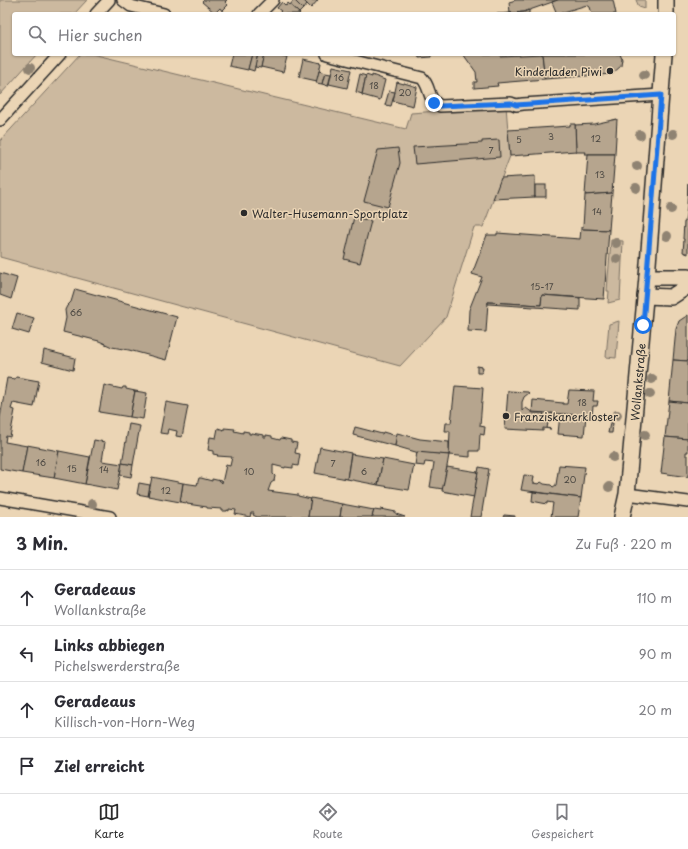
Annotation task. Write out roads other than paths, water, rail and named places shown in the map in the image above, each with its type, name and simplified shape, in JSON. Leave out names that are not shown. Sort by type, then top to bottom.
[{"type":"main road","points":[[666,0],[666,12]]},
{"type":"main road","name":"Wollankstraße","points":[[622,517],[627,494],[646,296],[664,56]]},
{"type":"main road","points":[[647,277],[688,277]]},
{"type":"main road","points":[[646,296],[671,297],[688,286]]},
{"type":"street","points":[[98,12],[109,0]]},
{"type":"street","points":[[123,0],[132,6],[156,12]]},
{"type":"street","points":[[261,12],[273,0]]},
{"type":"street","points":[[0,120],[58,56]]},
{"type":"street","points":[[335,56],[422,78],[428,85],[430,97],[434,103],[440,106],[511,103],[516,105],[661,95]]},
{"type":"street","points":[[627,494],[688,502]]},
{"type":"street","points":[[0,498],[110,517]]},
{"type":"place","name":"Kinderladen Piwi","points":[[610,71]]},
{"type":"place","name":"Walter-Husemann-Sportplatz","points":[[244,213]]},
{"type":"place","name":"Franziskanerkloster","points":[[506,416]]}]
